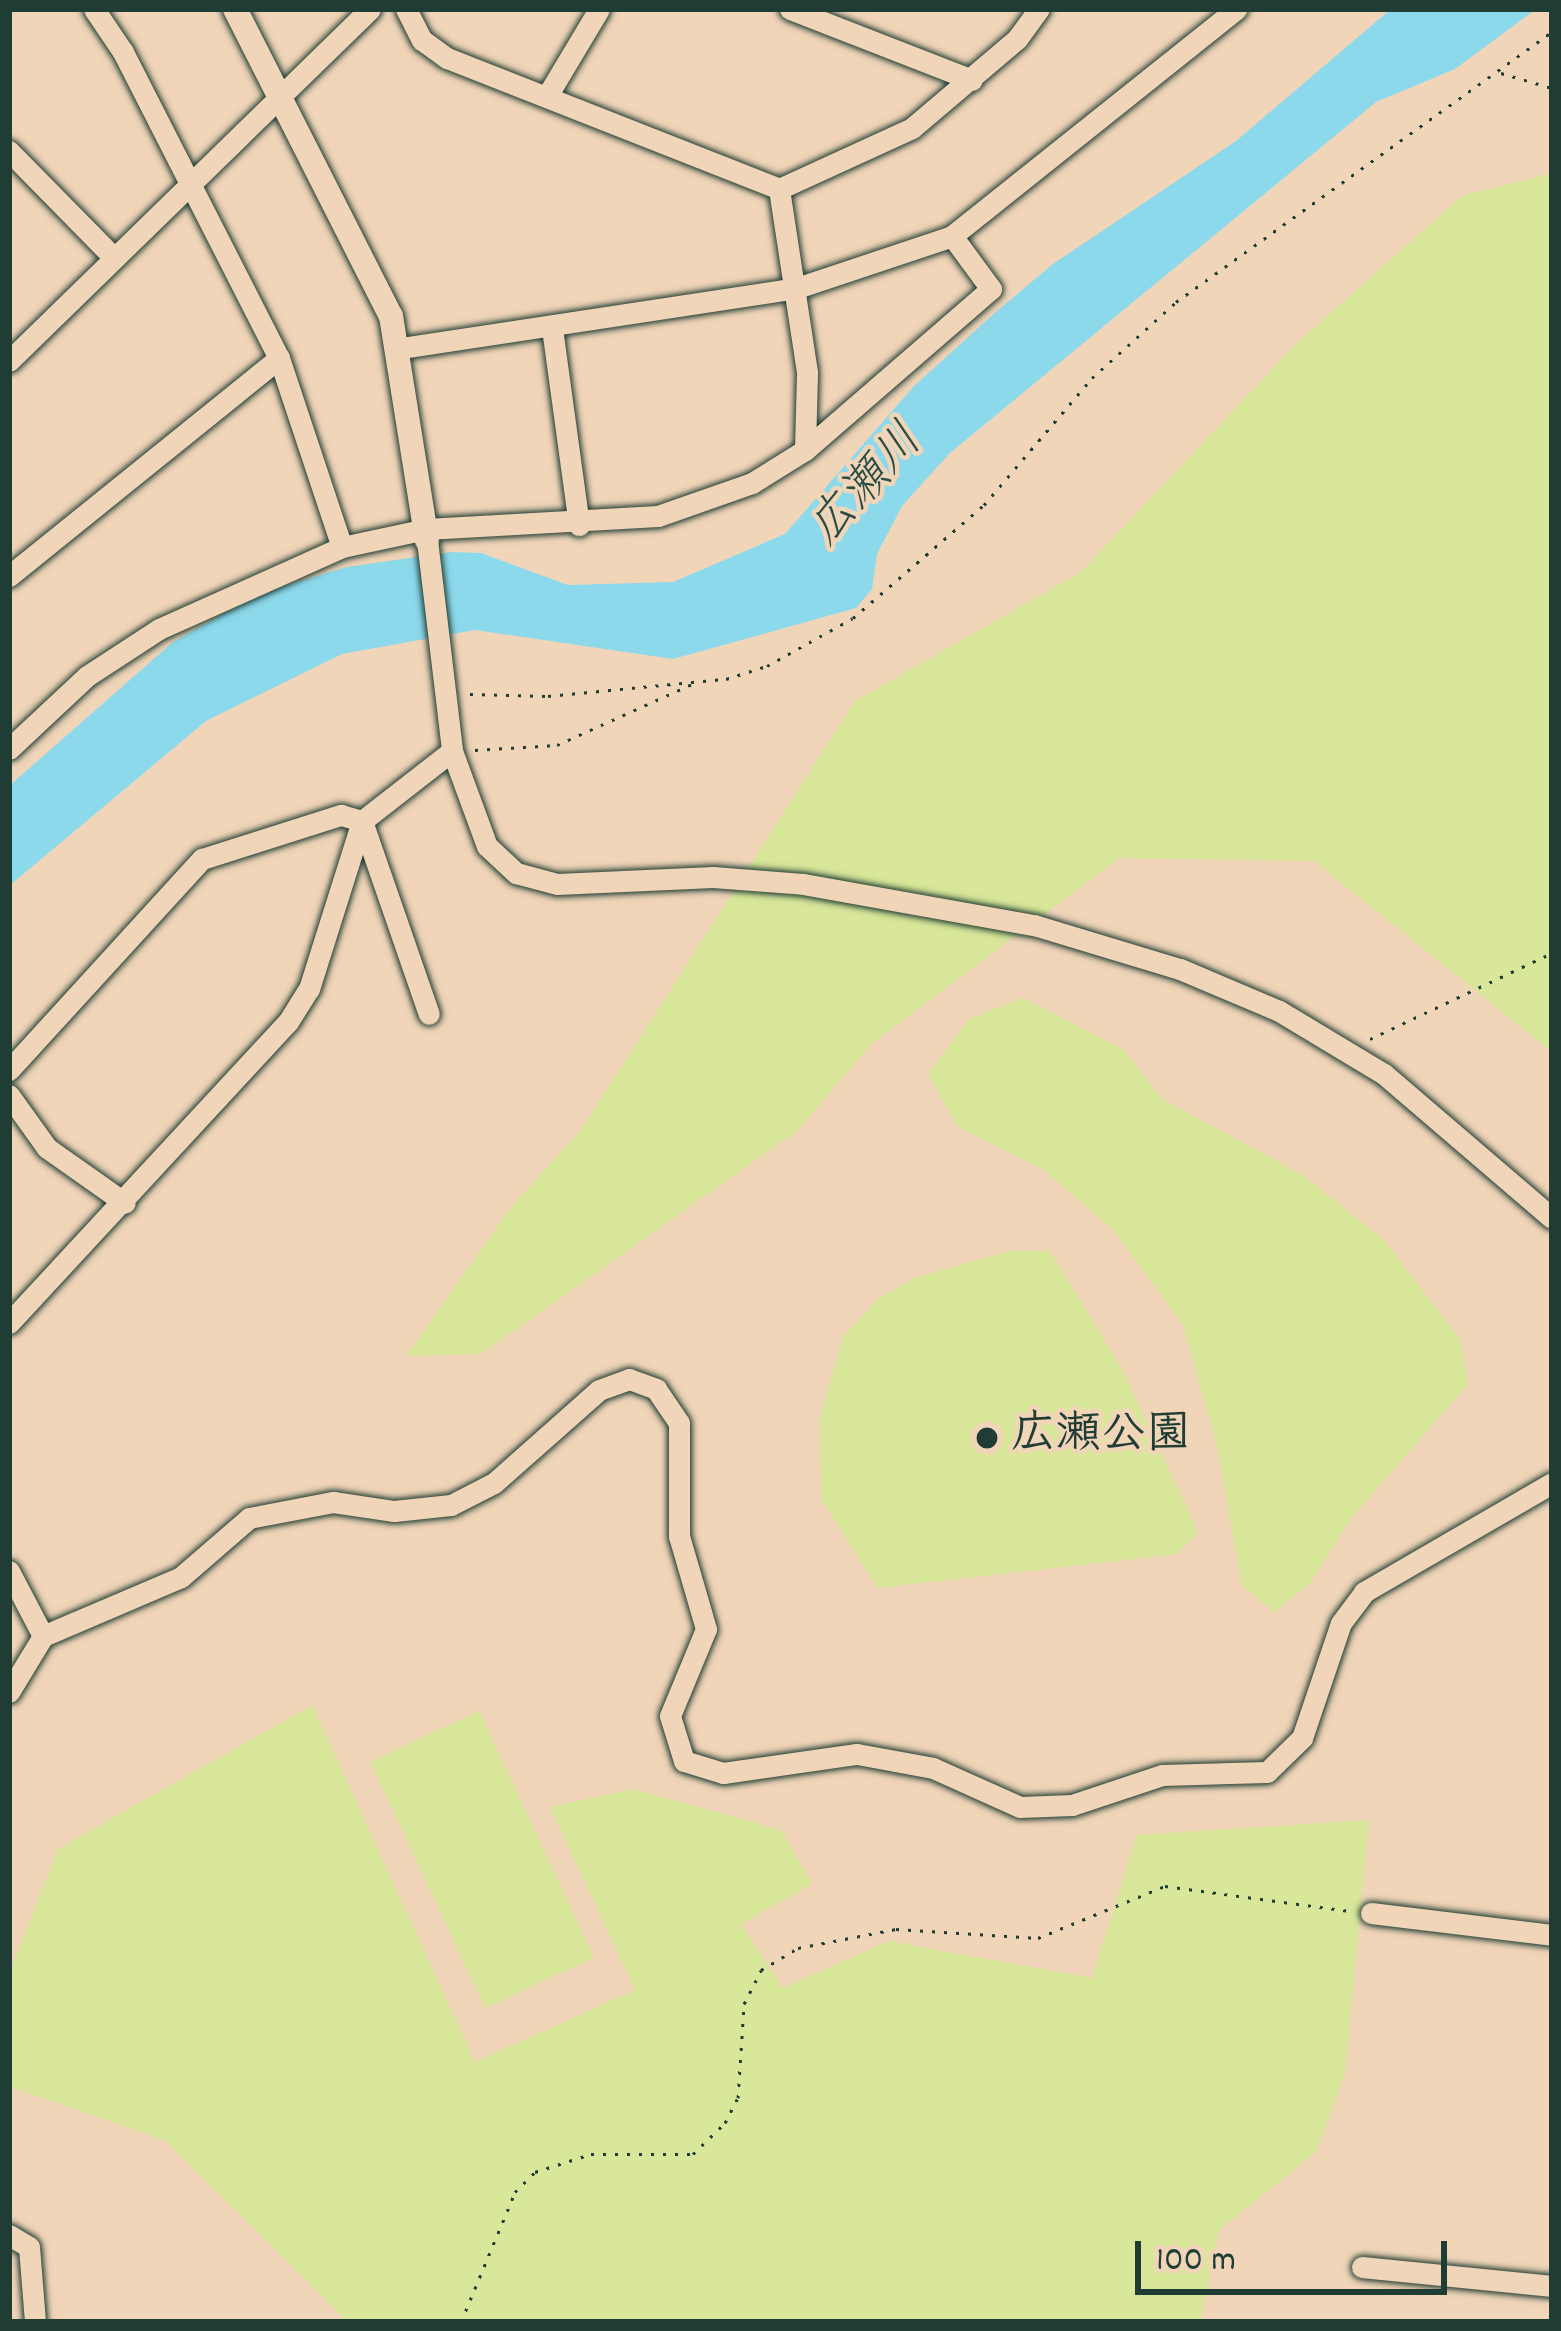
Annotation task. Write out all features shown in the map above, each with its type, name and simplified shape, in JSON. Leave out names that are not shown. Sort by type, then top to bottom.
[{"type":"street","points":[[94,9],[279,358],[342,547]]},
{"type":"street","points":[[235,9],[401,347],[452,751],[487,846],[538,881],[713,877],[803,884],[1034,925],[1180,969],[1347,1051],[1440,1116],[1552,1218]]},
{"type":"street","points":[[10,358],[370,9]]},
{"type":"street","points":[[406,9],[422,40],[447,58],[779,189],[872,151],[972,80],[1039,9]]},
{"type":"street","points":[[547,96],[599,9]]},
{"type":"street","points":[[790,9],[972,80]]},
{"type":"street","points":[[401,347],[797,288],[952,236],[1235,9]]},
{"type":"street","points":[[9,151],[114,258]]},
{"type":"street","points":[[779,189],[797,288],[805,450]]},
{"type":"street","points":[[9,749],[87,676],[159,629],[342,547],[427,534],[579,525],[706,503],[805,450],[991,289],[952,236]]},
{"type":"street","points":[[552,328],[579,525]]},
{"type":"street","points":[[10,572],[279,358]]},
{"type":"street","points":[[9,1323],[125,1203],[309,988],[362,821],[452,751]]},
{"type":"street","points":[[9,1070],[202,859],[341,815],[362,821]]},
{"type":"street","points":[[362,821],[429,1014]]},
{"type":"street","points":[[9,1094],[47,1148],[125,1203]]},
{"type":"street","points":[[9,1692],[43,1636],[181,1577],[249,1518],[333,1502],[394,1511],[451,1505],[494,1483],[598,1390],[643,1381],[670,1402],[679,1423],[679,1536],[706,1629],[670,1716],[684,1761],[723,1773],[810,1757],[885,1757],[1034,1810],[1162,1775],[1268,1772],[1302,1738],[1341,1623],[1364,1592],[1552,1483]]},
{"type":"street","points":[[9,1571],[43,1636]]},
{"type":"street","points":[[1371,1913],[1552,1935]]},
{"type":"street","points":[[9,2235],[29,2247],[35,2322]]},
{"type":"street","points":[[1362,2267],[1552,2286]]},
{"type":"path","points":[[465,694],[548,696],[699,681],[767,666],[907,577],[984,505],[1092,378],[1176,302],[1552,32]]},
{"type":"path","points":[[1499,73],[1552,88]]},
{"type":"path","points":[[452,751],[557,745],[699,681]]},
{"type":"path","points":[[1347,1051],[1552,953]]},
{"type":"path","points":[[461,2322],[514,2192],[535,2172],[591,2154],[692,2154],[725,2123],[739,2098],[744,2004],[761,1970],[798,1948],[896,1929],[1038,1937],[1165,1886],[1371,1913]]},
{"type":"green space","points":[[1552,173],[1552,1052],[1314,861],[1119,858],[872,1043],[797,1131],[481,1354],[406,1356],[511,1207],[581,1130],[855,701],[1081,572],[1297,343],[1462,196]]},
{"type":"green space","points":[[1023,998],[1123,1049],[1162,1099],[1301,1174],[1383,1239],[1460,1339],[1468,1384],[1353,1516],[1310,1583],[1274,1612],[1242,1586],[1217,1446],[1183,1325],[1114,1231],[1044,1170],[958,1127],[928,1074],[969,1019]]},
{"type":"green space","name":"広瀬公園","points":[[1009,1251],[1050,1251],[1122,1369],[1198,1532],[1177,1554],[878,1588],[821,1499],[820,1417],[843,1337],[878,1299],[914,1278]]},
{"type":"green space","points":[[312,1705],[475,2062],[635,1990],[550,1807],[633,1789],[781,1830],[812,1884],[741,1924],[783,1988],[888,1941],[1092,1978],[1137,1835],[1369,1820],[1345,2074],[1316,2152],[1219,2230],[1200,2322],[348,2322],[166,2141],[9,2086],[9,1974],[58,1849]]},
{"type":"green space","points":[[479,1711],[594,1958],[485,2008],[370,1762]]},
{"type":"water","name":"広瀬川","points":[[1391,9],[1536,9],[1455,69],[1376,102],[950,453],[902,506],[877,554],[872,589],[856,608],[673,659],[475,630],[342,654],[206,721],[9,886],[9,786],[173,642],[260,593],[347,567],[451,552],[481,553],[568,585],[673,582],[785,534],[914,386],[997,311],[1053,264],[1236,141]]},
{"type":"place","name":"広瀬公園","points":[[987,1438]]}]
